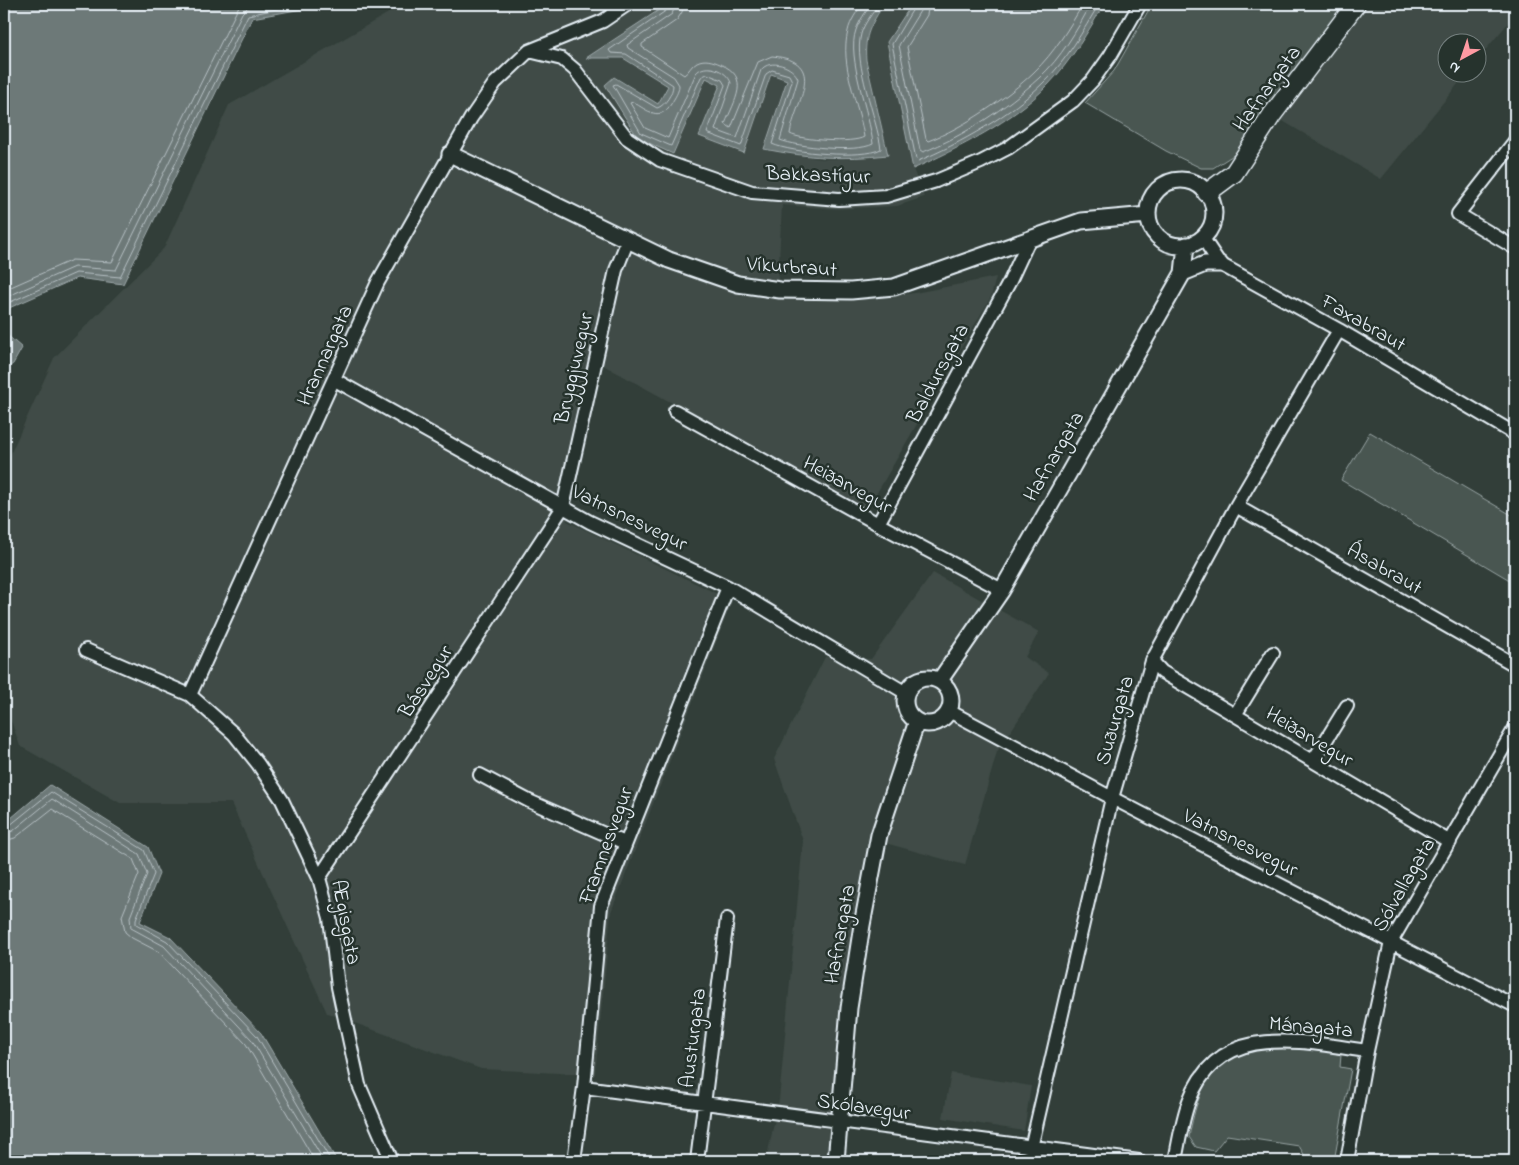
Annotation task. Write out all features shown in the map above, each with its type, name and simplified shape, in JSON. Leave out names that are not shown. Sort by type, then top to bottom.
[{"type":"main road","name":"Hafnargata","points":[[1207,193],[1234,173],[1272,115],[1356,4]]},
{"type":"street","name":"Hrannargata","points":[[190,695],[378,282],[450,154],[495,83],[529,51],[603,21],[628,4]]},
{"type":"street","name":"Bakkastígur","points":[[529,51],[562,59],[575,70],[627,138],[660,160],[752,192],[839,199],[886,196],[936,182],[982,162],[1008,148],[1073,101],[1093,80],[1110,56],[1140,4]]},
{"type":"street","points":[[1515,141],[1458,214],[1515,248]]},
{"type":"street","name":"Víkurbraut","points":[[450,154],[669,260],[738,284],[815,292],[894,287],[1082,222],[1148,215]]},
{"type":"street","points":[[1190,181],[1207,193],[1214,211],[1208,230],[1202,237],[1186,245],[1177,245],[1160,238],[1150,224],[1148,215],[1153,195],[1169,182],[1190,181]]},
{"type":"street","name":"Faxabraut","points":[[1202,237],[1220,264],[1339,330],[1515,434]]},
{"type":"street","name":"Bryggjuvegur","points":[[563,507],[616,270],[628,240]]},
{"type":"street","name":"Baldursgata","points":[[878,524],[1010,281],[1029,240]]},
{"type":"street","name":"Hafnargata","points":[[940,680],[1002,590],[1183,273],[1186,245]]},
{"type":"street","points":[[1183,273],[1205,264],[1220,264]]},
{"type":"street","name":"Suðurgata","points":[[1028,1161],[1112,798],[1152,661],[1236,506],[1339,330]]},
{"type":"street","name":"Vatnsnesvegur","points":[[335,380],[563,507],[728,587],[906,693]]},
{"type":"street","name":"Heiðarvegur","points":[[675,411],[878,524],[1002,590]]},
{"type":"street","name":"Ásabraut","points":[[1236,506],[1515,665]]},
{"type":"street","name":"Básvegur","points":[[319,878],[563,507]]},
{"type":"street","name":"Framnesvegur","points":[[574,1161],[584,1087],[600,906],[728,587]]},
{"type":"street","points":[[86,650],[190,695]]},
{"type":"street","points":[[1235,715],[1273,653]]},
{"type":"street","name":"Heiðarvegur","points":[[1152,661],[1162,672],[1450,842]]},
{"type":"street","points":[[929,677],[940,680],[951,694],[949,711],[939,722],[932,724],[917,721],[906,709],[906,693],[917,680],[929,677]]},
{"type":"street","name":"Ægisgata","points":[[190,695],[234,734],[258,764],[282,800],[319,878],[330,918],[338,987],[359,1085],[392,1161]]},
{"type":"street","points":[[1314,761],[1347,706]]},
{"type":"street","name":"Vatnsnesvegur","points":[[949,711],[1112,798],[1515,1006]]},
{"type":"street","name":"Hafnargata","points":[[836,1161],[849,1008],[879,835],[917,721]]},
{"type":"street","name":"Sólvallagata","points":[[1347,1161],[1367,1051],[1391,942],[1515,728]]},
{"type":"street","points":[[480,775],[530,801],[625,842]]},
{"type":"street","name":"Austurgata","points":[[696,1161],[727,919]]},
{"type":"street","name":"Mánagata","points":[[1175,1161],[1184,1120],[1194,1090],[1208,1070],[1227,1054],[1250,1044],[1278,1040],[1367,1051]]},
{"type":"street","name":"Skólavegur","points":[[584,1087],[839,1123],[1139,1161]]},
{"type":"shaded area","points":[[404,4],[668,4],[587,57],[623,58],[669,87],[658,104],[615,77],[606,85],[638,138],[673,154],[706,78],[720,84],[771,74],[787,80],[764,149],[821,159],[856,158],[888,154],[866,60],[866,35],[884,4],[912,4],[887,42],[913,169],[924,197],[897,206],[837,209],[782,205],[777,298],[853,300],[915,293],[996,277],[991,297],[867,510],[603,365],[567,521],[732,601],[611,912],[595,1075],[481,1069],[327,1013],[231,803],[120,803],[20,746],[4,701],[4,468],[54,358],[164,248],[229,105]]},
{"type":"shaded area","points":[[1152,4],[1344,4],[1264,110],[1235,154],[1213,168],[1201,168],[1166,151],[1085,103],[1114,71]]},
{"type":"shaded area","points":[[1344,4],[1515,4],[1515,15],[1486,49],[1486,32],[1436,32],[1436,82],[1460,82],[1381,179],[1264,110]]},
{"type":"shaded area","points":[[1370,432],[1515,517],[1515,579],[1513,582],[1341,480]]},
{"type":"shaded area","points":[[933,573],[1039,632],[1025,657],[1049,673],[997,752],[965,865],[885,843],[856,998],[840,1161],[766,1161],[779,1100],[803,841],[774,759],[825,657],[871,659]]},
{"type":"shaded area","points":[[1282,1046],[1326,1051],[1341,1055],[1340,1067],[1351,1069],[1334,1161],[1308,1161],[1299,1146],[1227,1135],[1214,1151],[1196,1147],[1189,1137],[1194,1116],[1199,1097],[1215,1070],[1241,1054]]},
{"type":"shaded area","points":[[951,1073],[1031,1086],[1024,1131],[943,1118]]},
{"type":"water","points":[[4,4],[330,4],[252,18],[123,284],[77,278],[9,308],[6,334],[22,348],[13,364],[4,370]]},
{"type":"water","points":[[668,4],[884,4],[867,36],[866,60],[888,155],[826,157],[764,149],[787,80],[771,74],[744,153],[699,136],[720,85],[706,78],[673,154],[638,138],[605,85],[614,77],[658,104],[668,86],[623,58],[586,58]]},
{"type":"water","points":[[912,4],[1104,4],[1072,56],[1048,85],[1034,98],[984,133],[913,169],[887,42]]},
{"type":"water","points":[[50,785],[148,847],[159,874],[140,922],[170,937],[261,1033],[337,1161],[4,1161],[4,824]]}]
